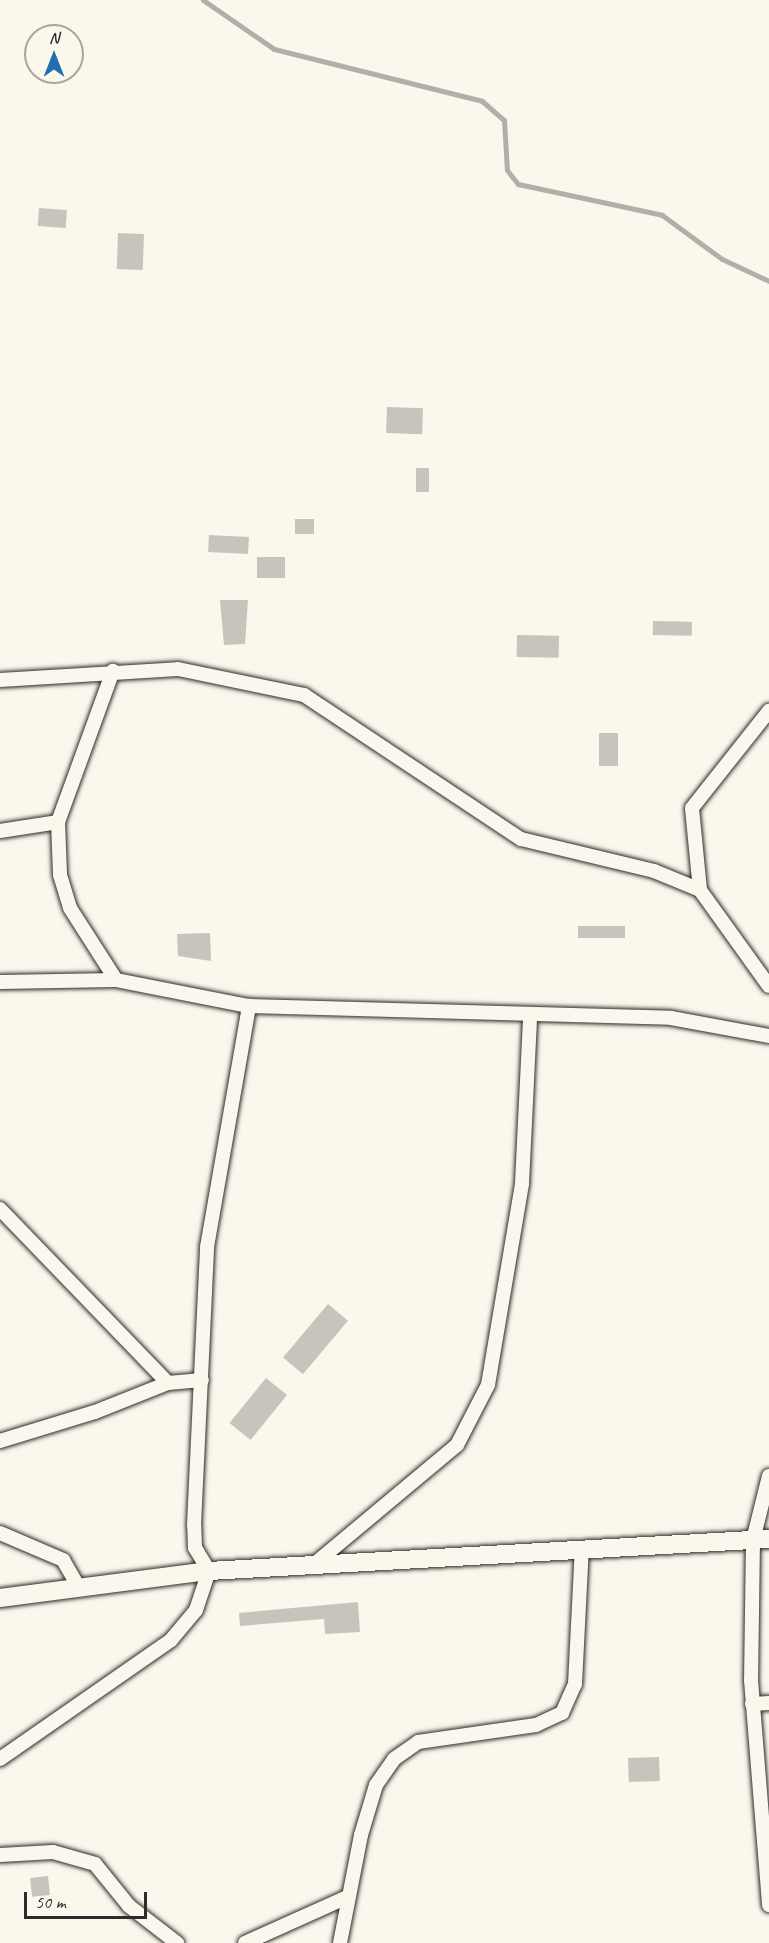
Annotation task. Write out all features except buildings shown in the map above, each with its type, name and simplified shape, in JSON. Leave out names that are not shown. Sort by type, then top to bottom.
[{"type":"street","points":[[0,680],[113,671],[178,669],[304,695],[521,839],[654,871],[700,890]]},
{"type":"street","points":[[113,671],[58,822],[60,875],[70,908],[116,980]]},
{"type":"street","points":[[769,711],[692,808],[700,890],[769,986]]},
{"type":"street","points":[[0,831],[58,822]]},
{"type":"street","points":[[0,982],[116,980],[249,1006],[531,1018],[671,1018],[769,1036]]},
{"type":"street","points":[[0,1760],[171,1640],[196,1610],[209,1572],[195,1548],[194,1526],[207,1247],[249,1006]]},
{"type":"street","points":[[311,1567],[457,1444],[488,1385],[522,1183],[531,1018]]},
{"type":"street","points":[[0,1209],[168,1383]]},
{"type":"street","points":[[0,1441],[95,1412],[168,1383],[202,1380]]},
{"type":"street","points":[[769,1476],[761,1539],[752,1704],[769,1905]]},
{"type":"street","points":[[0,1533],[63,1560],[79,1588]]},
{"type":"street","points":[[0,1598],[209,1572],[761,1539]]},
{"type":"street","points":[[340,1943],[345,1898],[376,1785],[394,1759],[418,1742],[536,1725],[562,1713],[575,1684],[582,1548]]},
{"type":"street","points":[[752,1704],[769,1703]]},
{"type":"street","points":[[0,1855],[52,1852],[95,1864],[129,1906],[177,1943]]},
{"type":"street","points":[[245,1943],[345,1898]]},
{"type":"waterway","points":[[203,0],[274,49],[482,101],[504,120],[507,170],[518,184],[662,215],[722,259],[769,281]]}]
